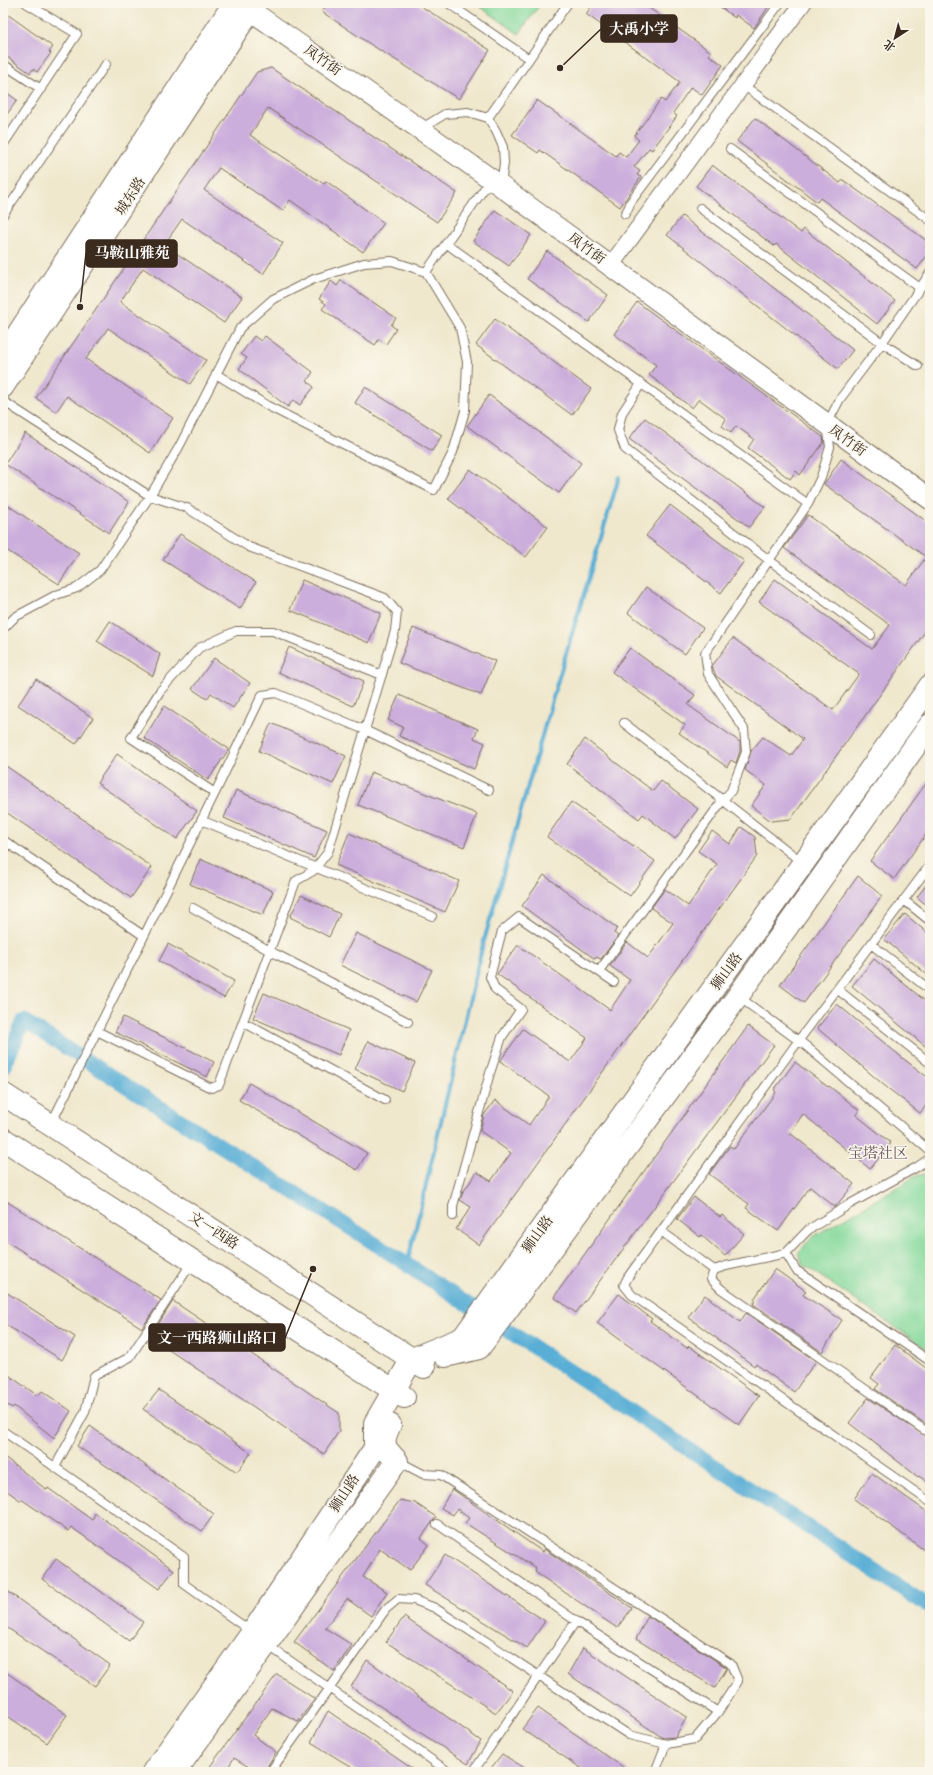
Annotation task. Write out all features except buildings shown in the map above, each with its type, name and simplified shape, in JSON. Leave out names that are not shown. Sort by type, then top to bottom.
[{"type":"main road","name":"狮山路","points":[[507,1294],[803,864],[930,686]]},
{"type":"main road","name":"狮山路","points":[[175,1772],[259,1638],[374,1448],[375,1423],[398,1394],[418,1363],[443,1357],[471,1343],[507,1294],[738,996],[930,725]]},
{"type":"main road","name":"文一西路","points":[[3,1094],[418,1363]]},
{"type":"main road","points":[[9,1143],[398,1394]]},
{"type":"main road","name":"狮山路","points":[[153,1772],[397,1461],[386,1450],[384,1438],[398,1394]]},
{"type":"street","name":"城东路","points":[[3,355],[233,3]]},
{"type":"street","points":[[611,266],[803,3]]},
{"type":"street","name":"城东路","points":[[3,388],[249,6]]},
{"type":"street","name":"凤竹街","points":[[249,6],[496,182],[930,499]]},
{"type":"lane","points":[[3,145],[77,34],[26,3]]},
{"type":"lane","points":[[448,3],[529,59]]},
{"type":"lane","points":[[488,118],[568,3]]},
{"type":"lane","points":[[625,214],[630,203],[780,3]]},
{"type":"lane","points":[[3,64],[41,88]]},
{"type":"lane","points":[[3,215],[106,64]]},
{"type":"lane","points":[[743,85],[930,220]]},
{"type":"lane","points":[[416,125],[427,125],[445,114],[468,112],[488,118],[503,147],[504,163],[496,182],[426,272]]},
{"type":"lane","points":[[730,149],[920,288]]},
{"type":"lane","points":[[700,208],[882,343],[918,366]]},
{"type":"lane","points":[[447,244],[808,504]]},
{"type":"lane","points":[[3,629],[15,618],[56,595],[77,588],[100,570],[150,496],[179,447],[216,374],[240,328],[273,299],[314,278],[364,263],[392,261],[426,272],[460,328],[467,362],[465,411],[453,452],[434,490],[266,405],[216,374]]},
{"type":"lane","points":[[599,971],[722,801],[731,791],[746,752],[744,728],[708,674],[705,653],[808,504],[821,477],[830,447],[826,424],[840,400],[882,343],[930,273]]},
{"type":"lane","points":[[641,384],[622,413],[618,430],[625,449],[769,560],[871,635]]},
{"type":"lane","points":[[3,401],[150,496],[187,508],[249,547],[385,598],[396,612],[395,631],[328,852],[313,871],[296,881],[218,1084],[211,1088],[97,1031]]},
{"type":"lane","points":[[215,793],[131,738],[160,691],[199,648],[236,632],[273,631],[382,675]]},
{"type":"lane","points":[[44,1120],[70,1086],[262,695],[276,693],[365,730],[489,790]]},
{"type":"lane","points":[[624,724],[803,864]]},
{"type":"lane","points":[[201,820],[432,916]]},
{"type":"lane","points":[[3,840],[144,936]]},
{"type":"lane","points":[[930,864],[799,1040],[628,1276],[624,1285],[632,1295],[930,1502]]},
{"type":"lane","points":[[904,900],[930,921]]},
{"type":"lane","points":[[193,908],[270,951],[408,1022]]},
{"type":"lane","points":[[453,1216],[454,1206],[490,1073],[502,1037],[521,1009],[495,989],[490,977],[502,931],[519,917],[614,982]]},
{"type":"lane","points":[[871,944],[930,990]]},
{"type":"lane","points":[[837,990],[930,1063]]},
{"type":"lane","points":[[738,996],[799,1040],[930,1151]]},
{"type":"lane","points":[[243,1022],[385,1100]]},
{"type":"lane","points":[[714,1270],[786,1253],[808,1230],[930,1158]]},
{"type":"lane","points":[[661,1231],[714,1270]]},
{"type":"lane","points":[[786,1253],[796,1270],[930,1360]]},
{"type":"lane","points":[[56,1467],[84,1412],[94,1376],[130,1357],[192,1262]]},
{"type":"lane","points":[[714,1270],[712,1279],[721,1289],[930,1434]]},
{"type":"lane","points":[[3,1431],[184,1557],[184,1584],[329,1689],[449,1772]]},
{"type":"lane","points":[[270,1772],[386,1610],[398,1599],[414,1600],[435,1608],[629,1735],[666,1744],[695,1739],[718,1712],[738,1682],[731,1664],[441,1475],[422,1474],[397,1461]]},
{"type":"lane","points":[[437,1524],[576,1622],[718,1712]]},
{"type":"lane","points":[[473,1772],[576,1622]]},
{"type":"lane","points":[[654,1772],[666,1744]]},
{"type":"green space","points":[[475,3],[541,3],[519,34]]},
{"type":"green space","points":[[930,1173],[930,1351],[804,1265],[798,1253],[811,1238],[916,1176]]},
{"type":"waterway","points":[[407,1265],[482,948],[553,697],[619,477]]},
{"type":"waterway","points":[[3,1068],[24,1021],[388,1252],[930,1607]]},
{"type":"place","name":"大禹小学","points":[[560,68]]},
{"type":"place","name":"马鞍山雅苑","points":[[80,307]]},
{"type":"place","name":"文一西路狮山路口","points":[[313,1269]]},
{"type":"district","name":"宝塔社区","points":[[878,1153]]}]
